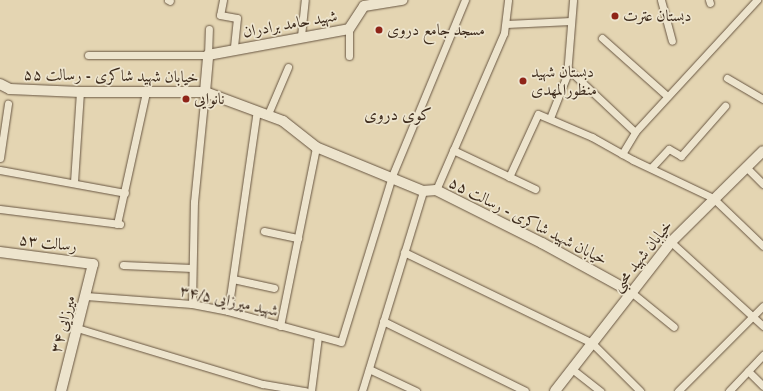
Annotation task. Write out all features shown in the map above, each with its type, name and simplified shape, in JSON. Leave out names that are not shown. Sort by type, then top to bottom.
[{"type":"street","points":[[223,0],[220,15],[237,18],[234,49]]},
{"type":"street","points":[[301,36],[305,0]]},
{"type":"street","name":"شهید حامد برادران","points":[[208,55],[301,36],[349,29],[364,6],[403,0]]},
{"type":"street","points":[[392,176],[465,0]]},
{"type":"street","points":[[436,190],[506,24],[508,0]]},
{"type":"street","points":[[550,118],[567,68],[572,0]]},
{"type":"street","points":[[662,0],[672,41]]},
{"type":"street","points":[[622,154],[635,132],[757,0]]},
{"type":"street","points":[[506,24],[571,21]]},
{"type":"street","points":[[192,304],[194,202],[205,92],[209,29]]},
{"type":"street","points":[[349,29],[350,56]]},
{"type":"street","points":[[602,38],[667,96]]},
{"type":"street","points":[[88,55],[208,55]]},
{"type":"street","points":[[268,114],[288,67]]},
{"type":"street","points":[[567,68],[635,132]]},
{"type":"street","points":[[727,78],[763,99]]},
{"type":"street","name":"خیابان شهید شاکری - رسالت ۵۵","points":[[0,84],[10,88],[80,92],[205,92],[268,114],[283,121],[316,147],[392,176],[423,191],[436,190],[548,246],[631,292]]},
{"type":"street","points":[[74,182],[80,92]]},
{"type":"street","points":[[0,209],[119,224],[146,92]]},
{"type":"street","points":[[0,158],[8,104]]},
{"type":"street","points":[[651,168],[669,149],[681,156],[725,106]]},
{"type":"street","points":[[228,311],[257,110]]},
{"type":"street","points":[[509,177],[538,114],[592,137],[622,154],[713,198],[763,246]]},
{"type":"street","points":[[280,326],[316,147]]},
{"type":"street","points":[[453,150],[535,189]]},
{"type":"street","name":"خیابان شهید محبی","points":[[555,391],[671,242],[713,198],[763,151]]},
{"type":"street","points":[[746,167],[763,184]]},
{"type":"street","points":[[0,170],[74,182],[125,193]]},
{"type":"street","name":"شهید میرزایی ۳۴/۵","points":[[86,296],[192,304],[228,311],[341,342],[392,176]]},
{"type":"street","points":[[362,391],[423,191]]},
{"type":"street","points":[[264,231],[298,238]]},
{"type":"street","points":[[671,242],[763,326]]},
{"type":"street","name":"رسالت ۵۳","points":[[0,252],[93,264]]},
{"type":"street","points":[[404,252],[592,343],[640,391]]},
{"type":"street","name":"میرزایی ۳۴","points":[[61,391],[93,264]]},
{"type":"street","points":[[123,265],[192,268]]},
{"type":"street","points":[[233,279],[274,288]]},
{"type":"street","points":[[631,292],[674,327]]},
{"type":"street","points":[[678,391],[763,306]]},
{"type":"street","points":[[383,321],[525,391]]},
{"type":"street","points":[[77,328],[262,388],[306,391]]},
{"type":"street","points":[[311,391],[318,336]]},
{"type":"street","points":[[729,391],[763,355]]},
{"type":"street","points":[[369,369],[416,391]]},
{"type":"street","points":[[572,369],[600,391]]},
{"type":"street","points":[[748,370],[763,386]]},
{"type":"place","name":"دبستان عترت","points":[[615,16]]},
{"type":"place","name":"مسجد جامع دروی","points":[[379,30]]},
{"type":"place","name":"دبستان شهید منظورالمهدی","points":[[523,81]]},
{"type":"place","name":"نانوایی","points":[[186,99]]},
{"type":"district","name":"کوی دروی","points":[[398,116]]}]
